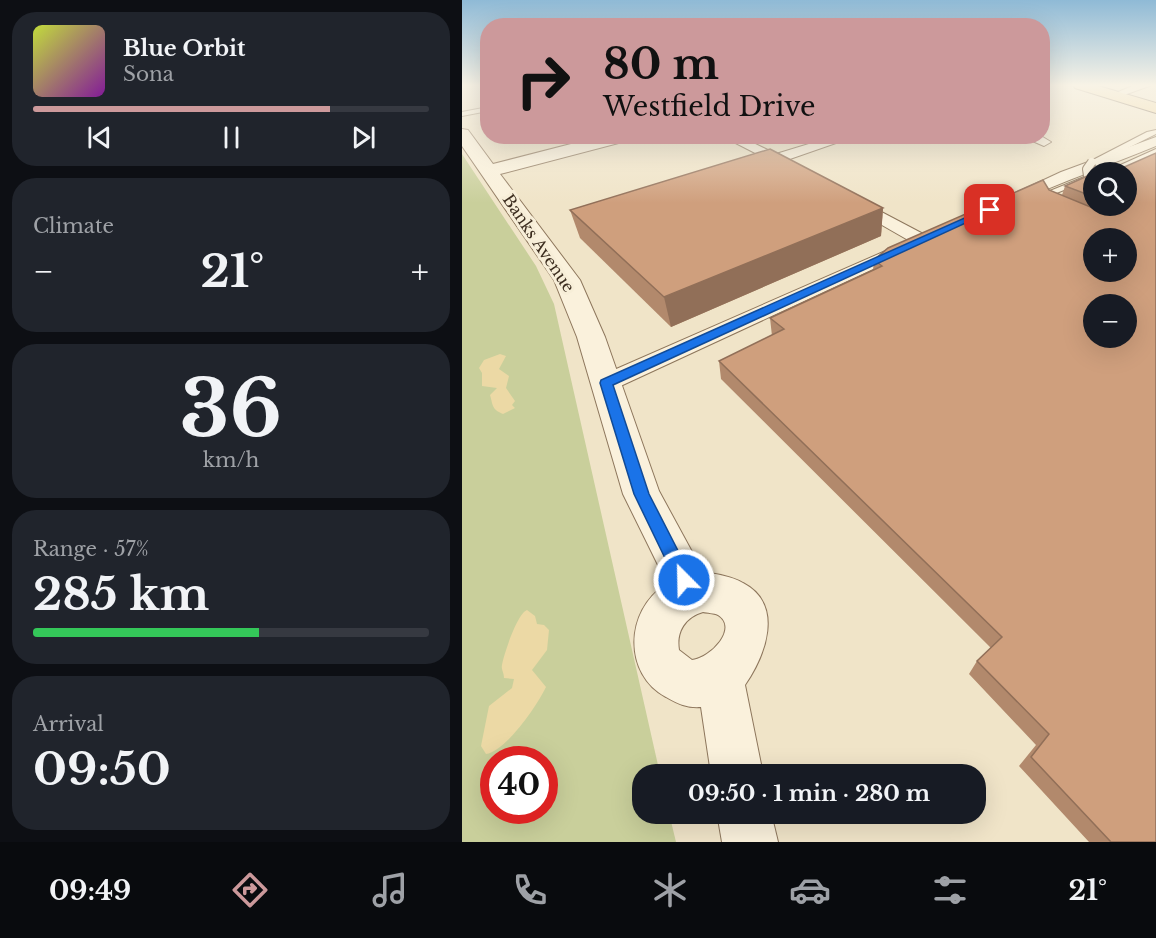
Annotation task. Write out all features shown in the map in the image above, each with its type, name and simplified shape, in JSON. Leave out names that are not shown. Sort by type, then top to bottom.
[{"type":"street","name":"Banks Avenue","points":[[462,134],[567,280],[587,327],[642,494],[679,564],[690,595]]},
{"type":"street","points":[[1000,205],[1066,175],[1095,166],[1152,141]]},
{"type":"street","points":[[486,168],[569,144]]},
{"type":"street","points":[[486,168],[590,144]]},
{"type":"street","points":[[742,144],[807,176]]},
{"type":"street","points":[[752,144],[767,158]]},
{"type":"street","points":[[767,158],[820,144]]},
{"type":"street","points":[[606,383],[931,236],[838,194]]},
{"type":"street","points":[[717,592],[729,597],[742,609],[748,625],[747,644],[737,662],[720,676],[707,682],[692,683],[679,680],[667,673],[660,662],[656,650],[660,623],[678,601],[690,595],[717,592]]},
{"type":"street","points":[[720,676],[735,764]]},
{"type":"street","points":[[746,824],[750,842]]},
{"type":"lane","points":[[1124,162],[1152,141]]},
{"type":"lane","points":[[1092,162],[1152,141]]},
{"type":"lane","points":[[1059,206],[1048,202],[1044,195],[1083,178]]},
{"type":"green space","points":[[462,154],[536,266],[554,304],[658,764],[632,764],[632,824],[672,824],[676,842],[462,842]]},
{"type":"sand","points":[[500,354],[506,356],[499,369],[509,376],[506,388],[515,401],[512,405],[515,408],[503,414],[492,404],[490,395],[497,388],[482,386],[482,373],[479,368],[484,360]]},
{"type":"sand","points":[[527,610],[535,616],[537,624],[544,625],[549,630],[547,650],[532,670],[546,687],[528,716],[503,745],[481,746],[489,706],[512,688],[514,679],[504,678],[502,665],[515,626]]},
{"type":"building","points":[[770,149],[883,208],[664,297],[570,210]]},
{"type":"building","points":[[1156,153],[1156,842],[1111,842],[1031,757],[1049,734],[977,661],[1002,637],[719,361],[784,329],[770,318],[882,266],[874,260],[888,248],[1043,180],[1049,190],[1083,204],[1083,216],[1137,216],[1136,162]]},
{"type":"building","points":[[1083,178],[1083,193],[1065,186]]},
{"type":"route","points":[[684,580],[679,564],[642,494],[606,383],[990,210]]}]
